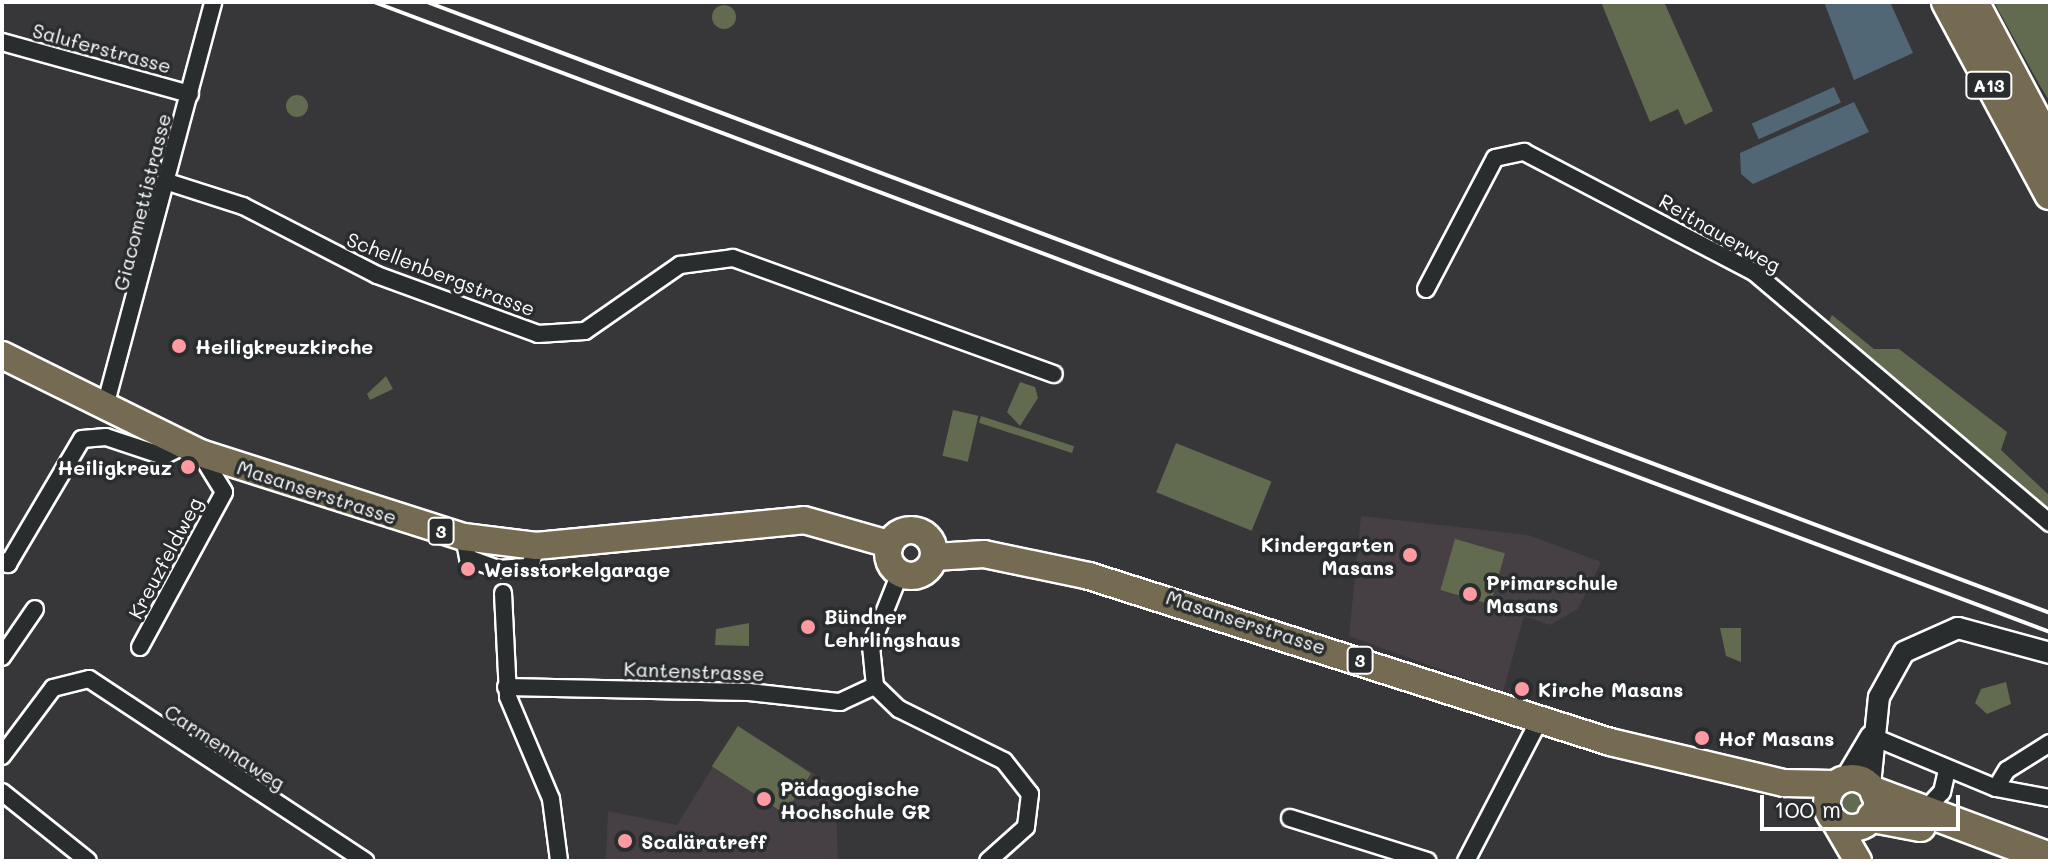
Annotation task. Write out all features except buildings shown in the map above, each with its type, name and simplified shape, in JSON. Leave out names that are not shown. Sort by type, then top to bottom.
[{"type":"highway","name":"A13","points":[[1947,2],[2041,156],[2050,211]]},
{"type":"highway","name":"A13","points":[[1973,2],[2041,156],[2050,194]]},
{"type":"highway","points":[[1853,801],[1924,811],[1992,840]]},
{"type":"highway","points":[[1853,801],[2050,858]]},
{"type":"main road","name":"Masanserstrasse","points":[[2,355],[104,410],[192,450],[464,537],[536,546],[804,520],[889,544]]},
{"type":"main road","name":"3","points":[[889,544],[913,530],[931,542],[934,557],[921,574],[900,573]]},
{"type":"main road","points":[[889,544],[890,564],[900,573]]},
{"type":"main road","name":"Masanserstrasse","points":[[934,557],[1003,557],[1178,599],[1539,721],[1853,801]]},
{"type":"main road","points":[[1853,801],[1858,861]]},
{"type":"main road","points":[[1853,801],[1859,844],[1869,861]]},
{"type":"street","name":"Giacomettistrasse","points":[[104,410],[168,182],[213,2]]},
{"type":"street","name":"Saluferstrasse","points":[[2,42],[190,94]]},
{"type":"street","name":"Reitnauerweg","points":[[1426,289],[1495,158],[1524,152],[1754,272],[2050,523]]},
{"type":"street","name":"Schellenbergstrasse","points":[[168,182],[243,206],[377,275],[538,334],[585,331],[680,265],[733,258],[1054,374]]},
{"type":"street","points":[[5,563],[82,439],[106,437],[163,456],[192,450]]},
{"type":"street","name":"Kreuzfeldweg","points":[[140,647],[224,492],[192,450]]},
{"type":"street","points":[[900,573],[871,646],[875,686],[899,709],[1004,761],[1026,783],[1026,827],[988,861]]},
{"type":"street","points":[[503,593],[506,687],[521,743],[551,799],[559,861]]},
{"type":"street","points":[[2,657],[35,609]]},
{"type":"street","points":[[1853,801],[1884,679],[1921,640],[1971,629],[2050,653]]},
{"type":"street","name":"Carmennaweg","points":[[2,756],[53,688],[89,679],[365,861]]},
{"type":"street","name":"Kantenstrasse","points":[[506,687],[749,692],[840,702],[875,686]]},
{"type":"street","points":[[1466,861],[1539,721]]},
{"type":"street","points":[[1871,736],[1947,771],[1996,788],[2050,798]]},
{"type":"street","points":[[1996,788],[2007,770],[2050,743]]},
{"type":"street","points":[[1924,811],[1942,792],[1947,771]]},
{"type":"street","points":[[2,792],[88,861]]},
{"type":"street","points":[[1290,818],[1427,861]]},
{"type":"shaded area","name":"Primarschule Masans","points":[[1361,516],[1528,535],[1601,562],[1578,609],[1550,625],[1524,616],[1503,692],[1349,636]]},
{"type":"shaded area","name":"Pädagogische Hochschule GR","points":[[738,726],[835,787],[838,861],[606,861],[608,811],[677,825]]},
{"type":"green space","points":[[1601,2],[1664,2],[1713,111],[1685,125],[1678,109],[1650,122]]},
{"type":"green space","points":[[1994,2],[2050,2],[2050,102],[2039,84]]},
{"type":"green space","points":[[724,5],[732,9],[736,17],[732,25],[724,29],[716,25],[712,17],[716,9]]},
{"type":"green space","points":[[297,95],[305,98],[308,106],[305,114],[297,117],[289,114],[286,106],[289,98]]},
{"type":"green space","points":[[1832,315],[1874,349],[1899,349],[2007,432],[2001,450],[2050,496],[2050,512],[1829,321]]},
{"type":"green space","points":[[386,376],[393,389],[370,400],[367,394]]},
{"type":"green space","points":[[1020,382],[1035,387],[1038,398],[1020,426],[1007,412]]},
{"type":"green space","points":[[953,410],[978,416],[968,462],[942,456]]},
{"type":"green space","points":[[981,416],[1074,446],[1072,453],[979,423]]},
{"type":"green space","points":[[1176,443],[1271,482],[1252,531],[1156,492]]},
{"type":"green space","points":[[1455,539],[1505,553],[1490,604],[1440,590]]},
{"type":"green space","points":[[749,623],[749,646],[715,645],[716,629]]},
{"type":"green space","points":[[1720,628],[1741,628],[1741,662],[1726,656]]},
{"type":"green space","points":[[2006,682],[2011,704],[1987,714],[1975,703],[1981,689]]},
{"type":"green space","points":[[738,726],[811,773],[785,814],[712,766]]},
{"type":"green space","points":[[1851,787],[1862,791],[1866,802],[1862,813],[1851,817],[1840,813],[1836,802],[1840,791]]},
{"type":"water","points":[[1824,2],[1890,2],[1913,53],[1854,80]]},
{"type":"water","points":[[1834,87],[1841,103],[1759,139],[1752,124]]},
{"type":"water","points":[[1854,102],[1869,132],[1753,184],[1741,174],[1740,153]]},
{"type":"railway","points":[[374,2],[2050,632]]},
{"type":"railway","points":[[427,2],[2050,613]]},
{"type":"place","name":"Heiligkreuzkirche","points":[[179,346]]},
{"type":"place","name":"Heiligkreuz","points":[[188,467]]},
{"type":"place","name":"Kindergarten Masans","points":[[1410,555]]},
{"type":"place","name":"Weisstorkelgarage","points":[[468,569]]},
{"type":"place","name":"Primarschule Masans","points":[[1470,594]]},
{"type":"place","name":"Bündner Lehrlingshaus","points":[[808,627]]},
{"type":"place","name":"Kirche Masans","points":[[1522,689]]},
{"type":"place","name":"Hof Masans","points":[[1702,738]]},
{"type":"place","name":"Pädagogische Hochschule GR","points":[[764,799]]},
{"type":"place","name":"Scaläratreff","points":[[625,841]]}]
